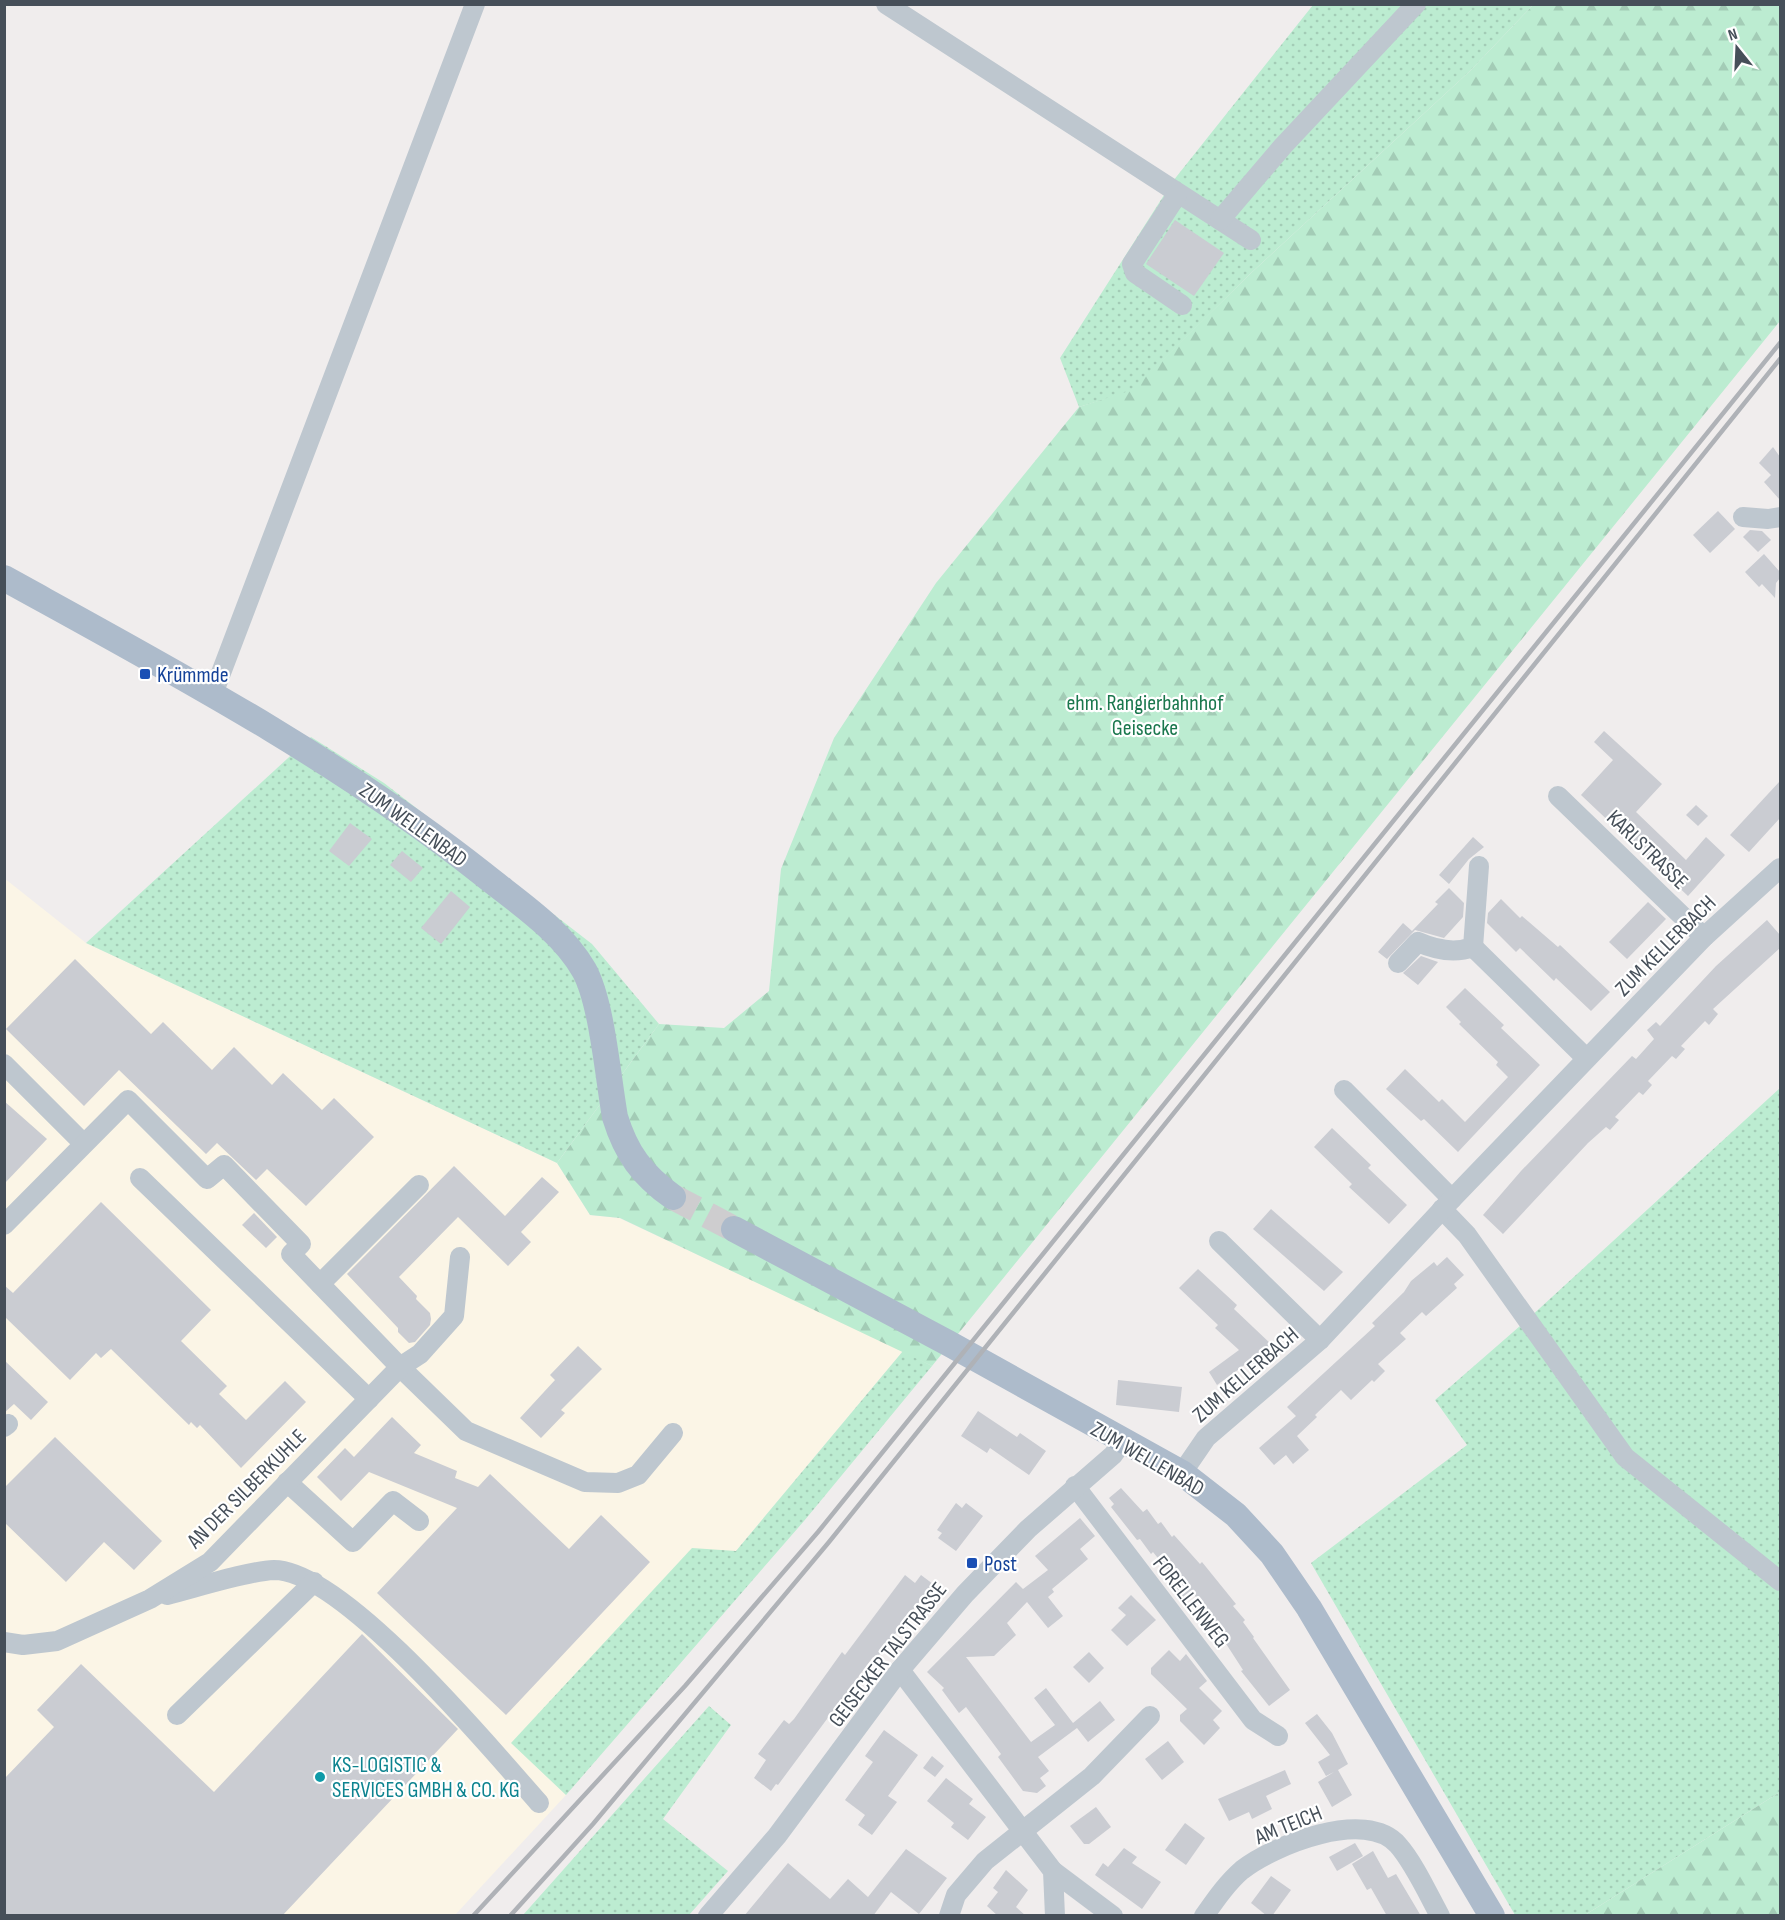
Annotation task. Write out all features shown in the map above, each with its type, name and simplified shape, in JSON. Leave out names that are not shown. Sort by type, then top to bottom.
[{"type":"main road","name":"ZUM WELLENBAD","points":[[4,578],[292,740],[394,807],[457,853],[560,937],[575,955],[592,986],[615,1117],[621,1137],[639,1168],[673,1197]]},
{"type":"main road","name":"ZUM WELLENBAD","points":[[734,1229],[948,1343],[1182,1473],[1236,1515],[1272,1554],[1309,1608],[1492,1916]]},
{"type":"street","points":[[213,694],[475,4]]},
{"type":"street","points":[[886,4],[1177,195],[1251,240]]},
{"type":"street","points":[[1220,220],[1283,147],[1416,4]]},
{"type":"street","points":[[1177,195],[1132,264],[1135,273],[1182,305]]},
{"type":"street","points":[[1743,517],[1768,519],[1780,517]]},
{"type":"street","name":"KARLSTRASSE","points":[[1558,796],[1704,937]]},
{"type":"street","points":[[1479,866],[1473,947],[1586,1058]]},
{"type":"street","name":"ZUM KELLERBACH","points":[[1182,1473],[1206,1438],[1320,1340],[1586,1058],[1704,937],[1780,868]]},
{"type":"street","points":[[1398,963],[1418,942],[1432,948],[1459,952],[1473,947]]},
{"type":"street","points":[[7,1070],[83,1143]]},
{"type":"street","points":[[1344,1090],[1447,1204],[1624,1457],[1780,1581]]},
{"type":"street","points":[[4,1225],[128,1100],[207,1179],[224,1165],[301,1244],[291,1254],[400,1367],[466,1431],[585,1482],[618,1483],[638,1475],[673,1433]]},
{"type":"street","points":[[141,1178],[369,1399]]},
{"type":"street","points":[[320,1284],[419,1185]]},
{"type":"street","name":"ZUM KELLERBACH","points":[[1218,1241],[1320,1340]]},
{"type":"street","name":"AN DER SILBERKUHLE","points":[[4,1642],[23,1645],[57,1641],[150,1599],[210,1562],[400,1367],[420,1354],[454,1316],[460,1257]]},
{"type":"street","name":"GEISECKER TALSTRASSE","points":[[708,1916],[777,1836],[900,1670],[982,1576],[1075,1486],[1101,1466],[1123,1441]]},
{"type":"street","points":[[287,1482],[354,1542],[393,1501],[419,1521]]},
{"type":"street","name":"FORELLENWEG","points":[[1075,1486],[1252,1720],[1278,1736]]},
{"type":"street","points":[[150,1599],[275,1570],[314,1582],[415,1665],[539,1803]]},
{"type":"street","points":[[177,1715],[314,1582]]},
{"type":"street","points":[[900,1670],[1053,1871],[1113,1916]]},
{"type":"street","points":[[949,1916],[956,1895],[985,1861],[1025,1832],[1092,1776],[1150,1716]]},
{"type":"street","name":"AM TEICH","points":[[1204,1916],[1222,1891],[1243,1869],[1320,1833],[1347,1827],[1374,1831],[1398,1844],[1440,1916]]},
{"type":"street","points":[[1053,1871],[1055,1916]]},
{"type":"shaded area","points":[[4,878],[86,943],[557,1163],[590,1215],[619,1218],[903,1351],[736,1551],[512,1743],[566,1795],[455,1915],[5,1915]]},
{"type":"green space","points":[[1313,5],[1533,5],[1470,71],[1250,274],[1132,391],[1079,407],[1060,358],[1173,181]]},
{"type":"green space","name":"ehm. Rangierbahnhof Geisecke","points":[[1533,5],[1780,5],[1780,321],[932,1366],[620,1218],[590,1215],[557,1163],[659,1024],[724,1028],[769,991],[781,869],[834,738],[936,583],[1079,407],[1132,390],[1250,274],[1470,71]]},
{"type":"green space","points":[[311,737],[384,783],[592,944],[659,1024],[557,1163],[86,943]]},
{"type":"green space","points":[[1780,1088],[1780,1792],[1585,1915],[1515,1915],[1311,1563],[1467,1445],[1435,1400],[1528,1319]]},
{"type":"green space","points":[[903,1351],[932,1366],[804,1521],[566,1795],[511,1743],[692,1548],[736,1551]]},
{"type":"green space","points":[[709,1706],[731,1725],[663,1819],[728,1871],[689,1915],[523,1915]]},
{"type":"green space","points":[[1780,1792],[1780,1915],[1585,1915]]},
{"type":"building","points":[[1175,220],[1224,253],[1194,296],[1146,264]]},
{"type":"building","points":[[1773,447],[1780,457],[1780,500],[1764,482],[1771,475],[1759,463]]},
{"type":"building","points":[[1718,511],[1735,529],[1710,553],[1693,535]]},
{"type":"building","points":[[1750,530],[1762,531],[1771,540],[1758,552],[1743,537]]},
{"type":"building","points":[[1764,554],[1780,572],[1780,578],[1776,583],[1775,598],[1762,584],[1759,587],[1745,572]]},
{"type":"building","points":[[1604,731],[1662,784],[1636,812],[1686,860],[1706,837],[1725,855],[1688,896],[1581,795],[1613,760],[1594,742]]},
{"type":"building","points":[[1780,781],[1780,818],[1749,852],[1730,835]]},
{"type":"building","points":[[1696,805],[1708,816],[1698,826],[1686,815]]},
{"type":"building","points":[[350,823],[372,839],[349,866],[329,851]]},
{"type":"building","points":[[1473,837],[1484,847],[1469,859],[1449,884],[1439,875]]},
{"type":"building","points":[[402,851],[423,868],[411,882],[390,865]]},
{"type":"building","points":[[1449,888],[1464,903],[1463,917],[1444,938],[1415,930],[1387,959],[1378,952],[1403,923],[1412,931],[1438,904],[1435,902]]},
{"type":"building","points":[[451,891],[470,907],[441,944],[421,928]]},
{"type":"building","points":[[1501,899],[1520,918],[1522,916],[1558,947],[1560,945],[1610,992],[1591,1011],[1556,978],[1554,981],[1520,948],[1516,952],[1487,923],[1488,913]]},
{"type":"building","points":[[1648,902],[1666,919],[1627,959],[1609,942]]},
{"type":"building","points":[[1767,920],[1780,935],[1780,948],[1713,1009],[1718,1014],[1709,1025],[1705,1021],[1681,1046],[1685,1049],[1676,1059],[1672,1056],[1648,1081],[1652,1085],[1643,1095],[1639,1092],[1615,1117],[1619,1120],[1610,1130],[1606,1127],[1588,1143],[1503,1234],[1483,1215],[1521,1171],[1632,1056],[1636,1059],[1654,1039],[1647,1030],[1656,1022],[1660,1026],[1716,966]]},
{"type":"building","points":[[1421,956],[1438,962],[1418,985],[1403,973]]},
{"type":"building","points":[[75,959],[151,1034],[163,1022],[212,1070],[234,1047],[272,1085],[283,1073],[322,1110],[334,1098],[374,1137],[306,1206],[267,1169],[256,1180],[217,1143],[206,1154],[119,1070],[84,1106],[6,1029]]},
{"type":"building","points":[[1465,988],[1504,1025],[1501,1028],[1540,1065],[1458,1152],[1424,1119],[1421,1121],[1386,1089],[1405,1069],[1439,1102],[1442,1099],[1465,1122],[1508,1077],[1496,1065],[1498,1062],[1459,1024],[1461,1022],[1446,1007]]},
{"type":"building","points":[[4,1101],[47,1139],[4,1184]]},
{"type":"building","points":[[1332,1128],[1371,1165],[1368,1168],[1407,1205],[1389,1224],[1349,1187],[1352,1184],[1314,1147]]},
{"type":"building","points":[[454,1166],[505,1216],[542,1177],[559,1192],[521,1232],[531,1242],[508,1266],[458,1217],[399,1277],[430,1313],[431,1319],[430,1325],[415,1342],[409,1343],[398,1332],[398,1328],[347,1274]]},
{"type":"building","points":[[101,1202],[211,1310],[181,1341],[227,1386],[219,1394],[246,1420],[285,1381],[306,1402],[241,1468],[200,1425],[197,1428],[191,1422],[189,1425],[111,1349],[101,1358],[96,1353],[70,1380],[4,1316],[4,1285],[13,1293]]},
{"type":"building","points":[[1271,1209],[1343,1272],[1324,1291],[1253,1229]]},
{"type":"building","points":[[254,1213],[277,1237],[266,1248],[242,1225]]},
{"type":"building","points":[[1447,1257],[1464,1275],[1454,1284],[1457,1288],[1426,1316],[1422,1312],[1400,1333],[1406,1339],[1378,1364],[1385,1371],[1374,1382],[1372,1380],[1351,1400],[1341,1390],[1315,1415],[1317,1417],[1297,1436],[1309,1450],[1293,1464],[1286,1455],[1274,1465],[1259,1448],[1296,1416],[1287,1407],[1375,1326],[1372,1323],[1404,1292],[1411,1281],[1434,1262],[1437,1266]]},
{"type":"building","points":[[1198,1269],[1237,1305],[1234,1309],[1273,1346],[1255,1365],[1250,1361],[1217,1385],[1209,1372],[1239,1350],[1215,1328],[1218,1325],[1179,1288]]},
{"type":"building","points":[[578,1346],[602,1369],[561,1410],[565,1413],[541,1438],[520,1418],[555,1380],[550,1375]]},
{"type":"building","points":[[4,1360],[48,1402],[31,1420],[14,1404],[4,1413]]},
{"type":"building","points":[[1118,1380],[1182,1387],[1179,1412],[1116,1405]]},
{"type":"building","points":[[978,1411],[1017,1437],[1020,1433],[1046,1451],[1029,1475],[990,1448],[987,1453],[961,1436]]},
{"type":"building","points":[[392,1417],[421,1445],[414,1453],[457,1471],[455,1478],[478,1487],[490,1474],[569,1549],[601,1515],[650,1562],[506,1715],[377,1593],[457,1508],[369,1472],[341,1501],[317,1477],[345,1448],[354,1457]]},
{"type":"building","points":[[55,1437],[162,1541],[134,1570],[104,1542],[66,1582],[4,1522],[4,1488]]},
{"type":"building","points":[[1121,1488],[1143,1512],[1147,1509],[1158,1524],[1161,1522],[1172,1537],[1174,1535],[1200,1564],[1202,1562],[1236,1604],[1233,1606],[1245,1620],[1243,1622],[1253,1638],[1290,1690],[1269,1706],[1241,1671],[1243,1670],[1212,1622],[1214,1620],[1192,1592],[1184,1599],[1174,1586],[1177,1582],[1153,1552],[1151,1554],[1140,1539],[1137,1540],[1111,1507],[1114,1504],[1109,1498]]},
{"type":"building","points":[[956,1503],[962,1508],[966,1503],[983,1516],[956,1551],[938,1538],[942,1533],[937,1530]]},
{"type":"building","points":[[1080,1518],[1095,1536],[1080,1549],[1088,1559],[1052,1589],[1054,1592],[1048,1597],[1063,1616],[1048,1628],[1027,1602],[1007,1623],[1016,1635],[994,1656],[966,1657],[1031,1742],[1055,1725],[1034,1698],[1046,1688],[1073,1723],[1100,1701],[1115,1720],[1088,1742],[1077,1728],[1038,1757],[1049,1771],[1040,1778],[1046,1786],[1037,1793],[1023,1791],[998,1757],[1001,1754],[966,1707],[959,1713],[942,1690],[944,1688],[927,1672],[1016,1582],[1023,1589],[1048,1570],[1035,1556]]},
{"type":"building","points":[[905,1575],[915,1583],[921,1575],[933,1584],[876,1659],[873,1657],[778,1785],[776,1784],[771,1791],[754,1778],[766,1760],[758,1754],[784,1720],[789,1724],[794,1719],[842,1652],[845,1655]]},
{"type":"building","points":[[1131,1595],[1156,1620],[1127,1646],[1111,1630],[1126,1615],[1118,1608]]},
{"type":"building","points":[[362,1634],[458,1729],[282,1916],[4,1916],[4,1779],[54,1727],[37,1710],[81,1664],[214,1792]]},
{"type":"building","points":[[1169,1650],[1180,1661],[1186,1654],[1207,1681],[1199,1688],[1222,1711],[1213,1720],[1220,1728],[1204,1745],[1180,1721],[1180,1715],[1187,1709],[1151,1674],[1151,1668]]},
{"type":"building","points":[[1089,1652],[1104,1668],[1089,1683],[1073,1667]]},
{"type":"building","points":[[1317,1714],[1332,1733],[1348,1764],[1338,1770],[1352,1795],[1332,1807],[1318,1782],[1334,1772],[1326,1776],[1318,1762],[1330,1755],[1305,1723]]},
{"type":"building","points":[[884,1730],[918,1755],[888,1796],[897,1802],[872,1835],[858,1825],[865,1815],[845,1800],[873,1762],[865,1756]]},
{"type":"building","points":[[1168,1741],[1184,1762],[1162,1780],[1145,1759]]},
{"type":"building","points":[[932,1756],[944,1766],[935,1777],[923,1768]]},
{"type":"building","points":[[1285,1770],[1291,1784],[1266,1796],[1272,1809],[1252,1819],[1249,1812],[1229,1821],[1218,1799]]},
{"type":"building","points":[[946,1778],[973,1799],[969,1804],[986,1817],[968,1840],[951,1827],[954,1823],[927,1801]]},
{"type":"building","points":[[1096,1807],[1111,1827],[1089,1844],[1084,1844],[1070,1826]]},
{"type":"building","points":[[1185,1823],[1205,1838],[1186,1865],[1165,1850]]},
{"type":"building","points":[[1355,1843],[1363,1856],[1337,1871],[1329,1857]]},
{"type":"building","points":[[1124,1848],[1137,1857],[1132,1863],[1161,1882],[1142,1909],[1095,1875],[1103,1863],[1108,1867]]},
{"type":"building","points":[[906,1849],[947,1878],[919,1914],[891,1892],[873,1916],[744,1916],[788,1863],[830,1899],[848,1879],[868,1897]]},
{"type":"building","points":[[1373,1851],[1388,1878],[1396,1874],[1421,1916],[1387,1916],[1371,1888],[1367,1890],[1352,1864]]},
{"type":"building","points":[[1006,1870],[1028,1890],[1016,1907],[1026,1916],[998,1916],[987,1906],[998,1892],[993,1888]]},
{"type":"building","points":[[1271,1876],[1291,1890],[1272,1916],[1267,1916],[1251,1903]]},
{"type":"tunnel","points":[[673,1197],[734,1229]]},
{"type":"railway","points":[[473,1916],[685,1686],[818,1532],[1780,343]]},
{"type":"railway","points":[[510,1916],[593,1824],[829,1542],[1780,359]]},
{"type":"place","name":"Krümmde","points":[[145,674]]},
{"type":"place","name":"Post","points":[[972,1563]]},
{"type":"place","name":"KS-LOGISTIC & SERVICES GMBH & CO. KG","points":[[320,1777]]}]
